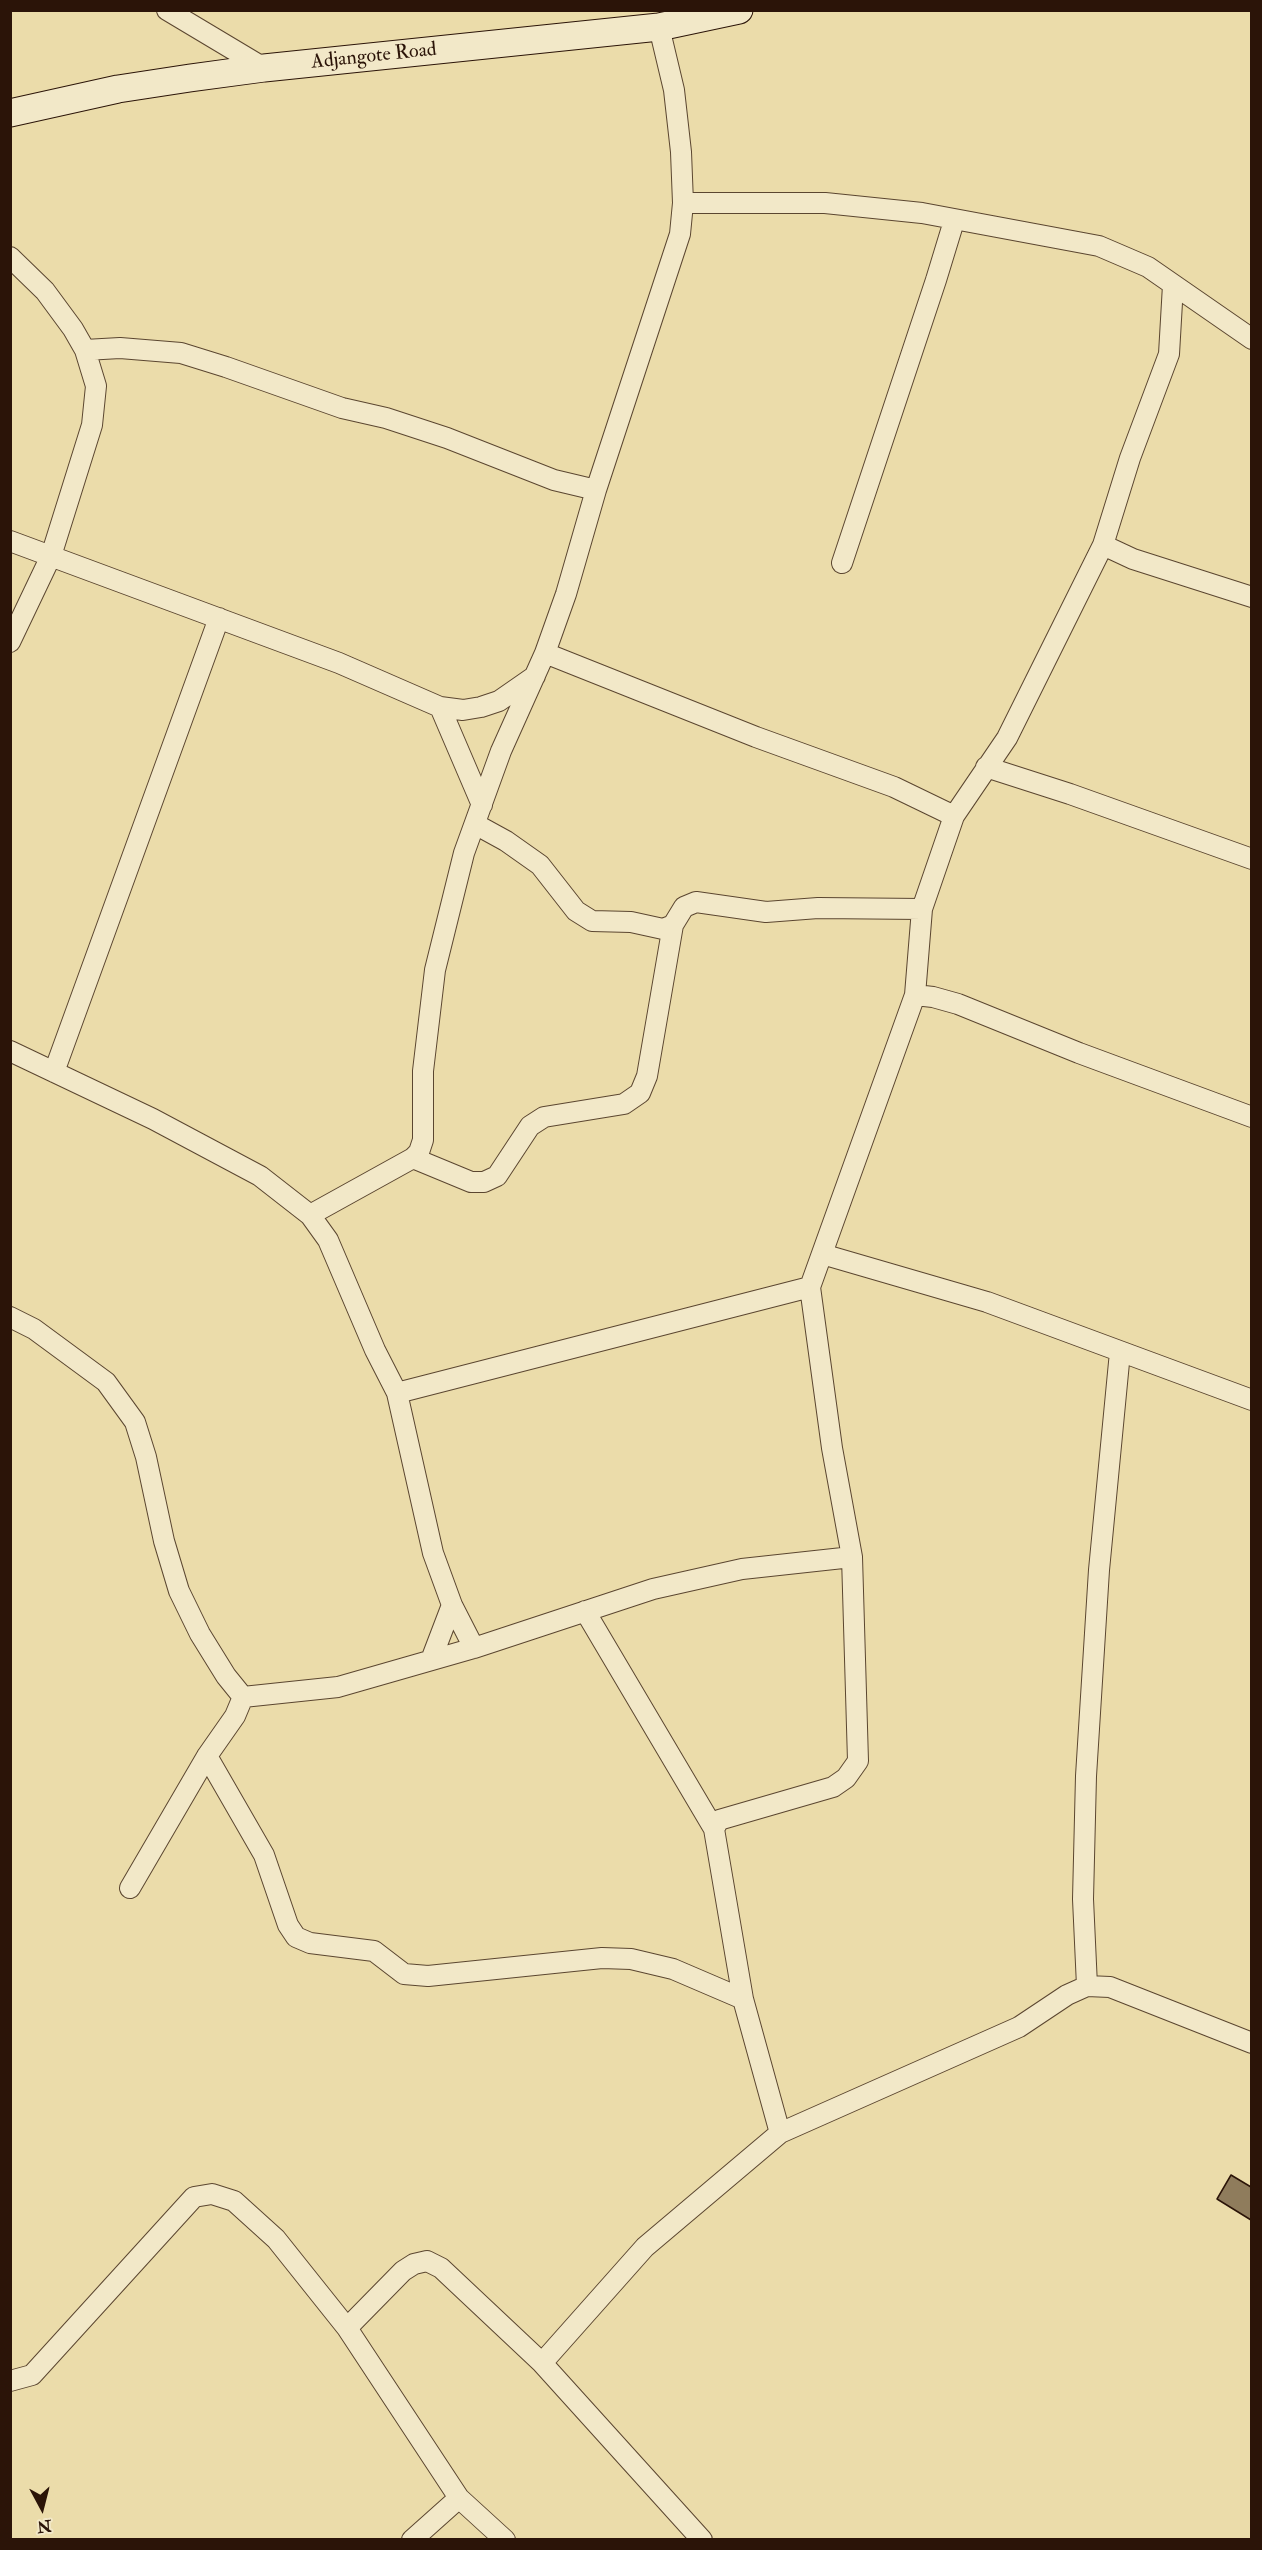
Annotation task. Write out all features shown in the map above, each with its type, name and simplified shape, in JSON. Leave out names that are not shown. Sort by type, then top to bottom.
[{"type":"street","points":[[167,10],[264,68]]},
{"type":"street","name":"Adjangote Road","points":[[10,113],[118,89],[264,68],[658,27],[739,10]]},
{"type":"street","points":[[310,1215],[413,1158],[419,1152],[423,1140],[423,1071],[435,970],[464,853],[501,751],[545,653],[566,594],[596,490],[680,234],[683,202],[681,152],[674,90],[658,27]]},
{"type":"street","points":[[683,202],[825,203],[921,213],[1099,246],[1148,267],[1251,339]]},
{"type":"street","points":[[843,562],[954,220]]},
{"type":"street","points":[[10,256],[45,291],[73,329],[85,350],[96,386],[92,425],[51,556],[10,642]]},
{"type":"street","points":[[714,1829],[719,1820],[833,1787],[846,1778],[858,1761],[852,1557],[832,1448],[810,1287],[915,994],[921,909],[954,816],[1007,738],[1103,545],[1130,458],[1169,354],[1173,285]]},
{"type":"street","points":[[85,350],[120,348],[181,353],[342,408],[386,418],[447,438],[554,480],[596,490]]},
{"type":"street","points":[[10,541],[339,663],[440,707],[463,710],[481,708],[499,701],[535,676]]},
{"type":"street","points":[[1103,545],[1133,559],[1251,597]]},
{"type":"street","points":[[54,1072],[219,618]]},
{"type":"street","points":[[545,653],[756,737],[894,787],[954,816]]},
{"type":"street","points":[[440,707],[482,805]]},
{"type":"street","points":[[986,767],[1071,794],[1251,859]]},
{"type":"street","points":[[475,824],[506,841],[540,865],[576,911],[592,921],[631,922],[663,928],[673,925]]},
{"type":"street","points":[[413,1158],[471,1182],[484,1182],[497,1176],[530,1126],[544,1117],[624,1104],[640,1093],[647,1076],[673,925],[684,907],[696,902],[766,912],[818,908],[921,909]]},
{"type":"street","points":[[915,994],[958,1004],[1079,1053],[1251,1117]]},
{"type":"street","points":[[10,1051],[153,1119],[260,1176],[310,1215],[328,1239],[375,1350],[397,1394],[433,1553],[452,1605],[474,1648]]},
{"type":"street","points":[[822,1254],[987,1302],[1251,1400]]},
{"type":"street","points":[[397,1394],[810,1287]]},
{"type":"street","points":[[10,1317],[34,1329],[106,1382],[135,1422],[146,1457],[164,1541],[179,1591],[200,1634],[226,1676],[243,1697]]},
{"type":"street","points":[[1087,1986],[1083,1899],[1086,1776],[1099,1570],[1120,1352]]},
{"type":"street","points":[[243,1697],[338,1687],[474,1648],[653,1589],[742,1569],[852,1557]]},
{"type":"street","points":[[431,1660],[452,1605]]},
{"type":"street","points":[[585,1611],[714,1829],[743,1999],[780,2133]]},
{"type":"street","points":[[130,1888],[207,1756],[235,1716],[243,1697]]},
{"type":"street","points":[[207,1756],[264,1855],[288,1924],[296,1936],[310,1943],[374,1951],[404,1974],[428,1976],[602,1958],[632,1959],[673,1969],[743,1999]]},
{"type":"street","points":[[542,2363],[645,2247],[780,2133],[1019,2027],[1067,1995],[1087,1986],[1110,1987],[1251,2043]]},
{"type":"street","points":[[10,2381],[32,2375],[194,2197],[212,2194],[234,2200],[276,2239],[347,2328],[459,2498],[505,2540]]},
{"type":"street","points":[[347,2328],[403,2271],[414,2264],[427,2261],[441,2268],[542,2363],[702,2540]]},
{"type":"street","points":[[412,2540],[459,2498]]},
{"type":"building","points":[[1231,2175],[1251,2187],[1251,2220],[1217,2199]]}]
